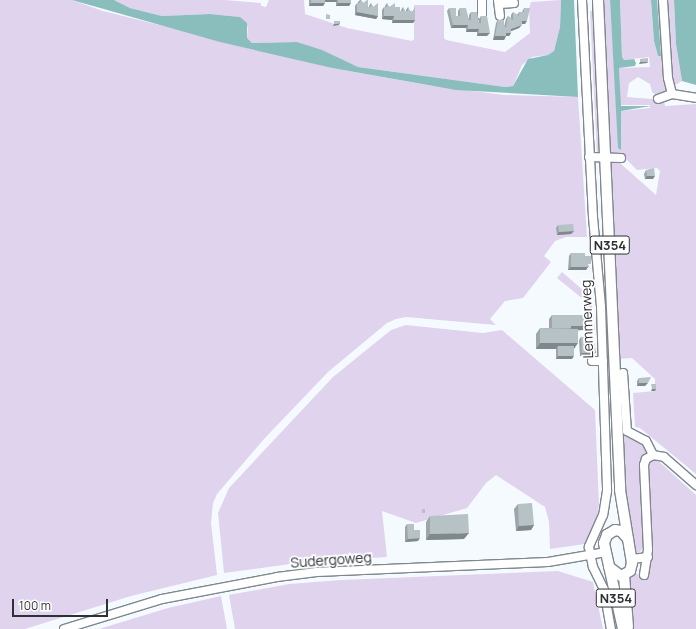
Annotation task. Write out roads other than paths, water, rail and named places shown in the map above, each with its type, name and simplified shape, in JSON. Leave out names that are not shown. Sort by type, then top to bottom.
[{"type":"main road","name":"Lemmerweg","points":[[598,0],[620,490],[628,539]]},
{"type":"main road","name":"Lemmerweg","points":[[614,531],[620,490]]},
{"type":"main road","points":[[614,531],[621,532],[628,539]]},
{"type":"main road","name":"N354","points":[[614,531],[605,539],[606,552],[623,629]]},
{"type":"main road","name":"N354","points":[[628,539],[632,559],[631,567],[624,575],[628,629]]},
{"type":"main road","name":"N354","points":[[609,568],[616,575],[624,575]]},
{"type":"street","points":[[482,0],[482,16]]},
{"type":"street","name":"Lemmerweg","points":[[582,0],[590,158],[598,256],[606,498],[602,518],[590,542],[590,556]]},
{"type":"street","points":[[663,0],[668,78],[672,94]]},
{"type":"street","points":[[500,16],[499,2],[514,3]]},
{"type":"street","points":[[658,99],[672,94],[696,98]]},
{"type":"street","points":[[590,158],[621,158]]},
{"type":"street","points":[[592,361],[602,361]]},
{"type":"street","points":[[624,377],[626,429],[646,441],[653,455]]},
{"type":"street","points":[[644,575],[648,557],[644,468],[646,459],[653,455],[664,457],[696,485]]},
{"type":"street","name":"Sudergoweg","points":[[64,629],[162,599],[254,580],[317,572],[549,562],[606,552]]},
{"type":"street","points":[[590,556],[604,590],[611,629]]},
{"type":"street","points":[[632,559],[648,557]]},
{"type":"water","points":[[72,0],[114,0],[130,8],[162,16],[210,14],[240,17],[247,23],[247,38],[252,43],[297,42],[322,50],[358,67],[505,87],[513,86],[528,59],[548,55],[554,51],[560,27],[561,0],[574,0],[578,97],[456,90],[332,68],[220,42]]},
{"type":"water","points":[[610,0],[620,0],[622,57],[624,60],[634,59],[636,63],[635,66],[619,68],[621,106],[651,106],[621,111],[621,150],[618,148]]},
{"type":"water","points":[[651,0],[657,0],[661,56],[658,56],[654,41]]},
{"type":"water","points":[[674,0],[696,0],[696,85],[682,81],[676,44]]}]
